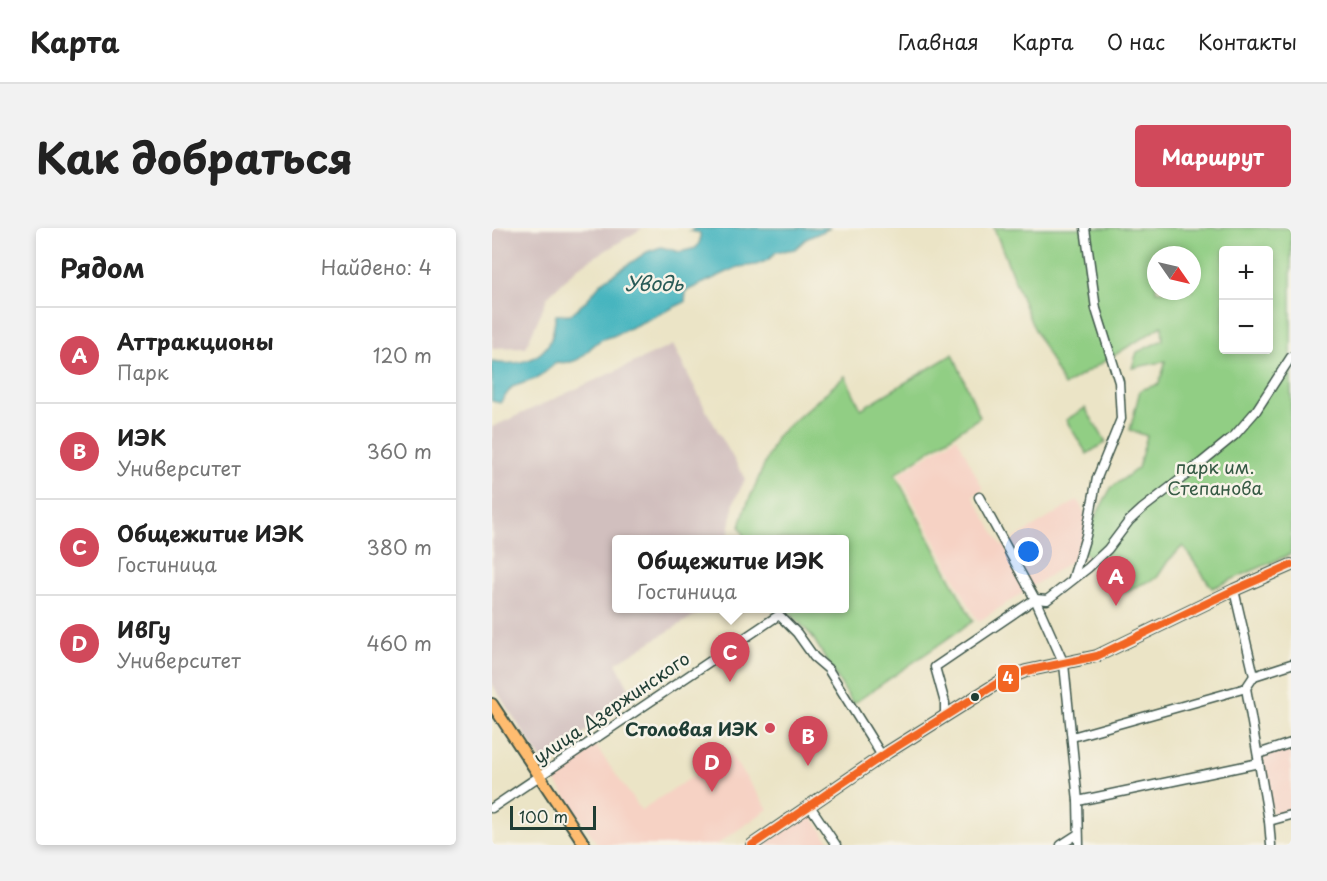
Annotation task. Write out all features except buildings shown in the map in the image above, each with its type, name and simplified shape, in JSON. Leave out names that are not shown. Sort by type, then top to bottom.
[{"type":"main road","points":[[752,845],[988,687],[1038,668],[1097,656],[1291,565]]},
{"type":"main road","points":[[492,704],[585,845]]},
{"type":"street","points":[[1073,579],[1086,536],[1097,478],[1121,418],[1119,382],[1096,309],[1085,228]]},
{"type":"street","points":[[945,715],[945,704],[935,668],[1035,599],[1047,600],[1098,560],[1129,521],[1142,509],[1236,435],[1256,411],[1291,357]]},
{"type":"street","points":[[979,497],[1035,599],[1064,664],[1078,801],[1077,841],[1061,845]]},
{"type":"street","points":[[1234,590],[1254,676]]},
{"type":"street","name":"улица Дзержинского","points":[[492,808],[779,615],[797,633],[814,657],[828,669],[882,756]]},
{"type":"street","points":[[1072,737],[1246,688],[1254,676],[1291,664]]},
{"type":"street","points":[[1246,688],[1271,845]]},
{"type":"street","points":[[1078,801],[1258,758],[1291,743]]},
{"type":"street","points":[[810,806],[836,845]]},
{"type":"street","points":[[1269,821],[1291,815]]},
{"type":"shaded area","points":[[492,228],[643,228],[578,267],[548,296],[526,347],[492,348]]},
{"type":"shaded area","points":[[673,345],[745,479],[734,502],[729,535],[612,535],[612,613],[698,613],[616,663],[634,699],[542,761],[492,684],[492,427]]},
{"type":"shaded area","points":[[957,437],[983,489],[973,496],[1002,546],[1078,500],[1089,523],[1079,556],[978,622],[899,474]]},
{"type":"shaded area","points":[[595,745],[641,810],[729,753],[768,809],[716,845],[598,845],[552,776]]},
{"type":"shaded area","points":[[1291,747],[1291,811],[1273,817],[1262,755]]},
{"type":"shaded area","points":[[809,812],[832,845],[763,845]]},
{"type":"green space","name":"парк им. Степанова","points":[[994,228],[1291,228],[1291,554],[1212,588],[1183,546],[1168,561],[1157,578],[1113,596],[1096,569],[1094,560],[1083,552],[1093,521],[1111,488],[1138,468],[1147,436],[1130,430],[1140,390],[1159,384],[1166,361],[1132,368],[1137,352],[1163,340],[1162,326],[1064,386],[1031,322]]},
{"type":"green space","points":[[953,354],[980,417],[895,474],[973,621],[853,704],[812,636],[790,613],[849,613],[849,535],[744,535],[740,527],[745,509],[777,436],[845,376],[861,409]]},
{"type":"green space","points":[[1085,408],[1106,442],[1087,454],[1066,420]]},
{"type":"water","name":"Уводь","points":[[696,228],[830,228],[806,239],[795,249],[776,252],[768,260],[756,265],[738,267],[686,291],[685,302],[604,339],[575,361],[557,362],[538,378],[512,387],[500,403],[492,401],[492,362],[518,363],[541,353],[551,339],[556,315],[571,314],[602,282],[647,252],[661,247],[680,252],[696,248],[700,241],[700,233],[690,231]]},
{"type":"transit line","name":"4","points":[[752,845],[888,752],[1001,681],[1026,671],[1097,656],[1291,565]]},
{"type":"place","name":"Аттракционы","points":[[1116,606]]},
{"type":"place","name":"Общежитие ИЭК","points":[[730,682]]},
{"type":"place","name":"Столовая ИЭК","points":[[770,728]]},
{"type":"place","name":"ИЭК","points":[[808,766]]},
{"type":"place","name":"ИвГу","points":[[712,792]]}]
